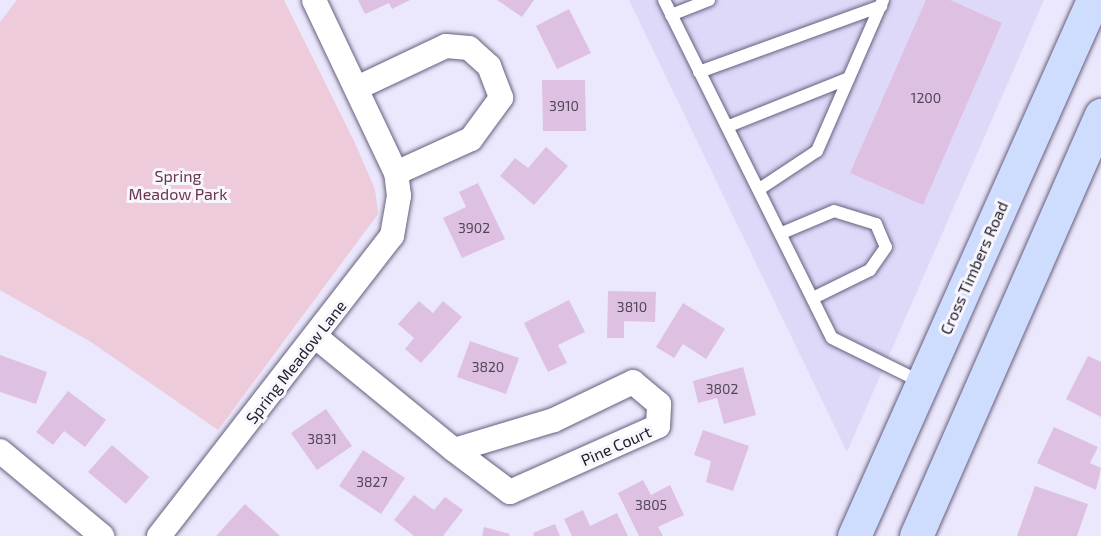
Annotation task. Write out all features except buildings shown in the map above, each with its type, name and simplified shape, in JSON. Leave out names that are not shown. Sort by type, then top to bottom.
[{"type":"main road","name":"Cross Timbers Road","points":[[854,536],[1093,0]]},
{"type":"main road","points":[[916,536],[1101,116]]},
{"type":"street","name":"Spring Meadow Lane","points":[[159,536],[316,338],[392,236],[399,196],[396,173],[314,0]]},
{"type":"street","points":[[357,87],[446,46],[469,48],[489,66],[501,98],[471,139],[396,173]]},
{"type":"street","name":"Pine Court","points":[[316,338],[454,450],[510,492],[658,426],[659,405],[633,382],[554,420],[454,450]]},
{"type":"street","points":[[0,451],[102,536]]},
{"type":"lane","points":[[664,0],[761,189],[832,338],[922,382]]},
{"type":"lane","points":[[671,15],[710,0]]},
{"type":"lane","points":[[699,72],[882,3]]},
{"type":"lane","points":[[761,189],[817,151],[882,3]]},
{"type":"lane","points":[[729,126],[849,78]]},
{"type":"lane","points":[[782,233],[834,211],[876,224],[886,247],[870,270],[813,298]]},
{"type":"shaded area","points":[[629,0],[1044,0],[847,452]]},
{"type":"green space","name":"Spring Meadow Park","points":[[17,0],[284,0],[354,141],[375,189],[378,214],[218,430],[91,342],[0,290],[0,22]]}]
